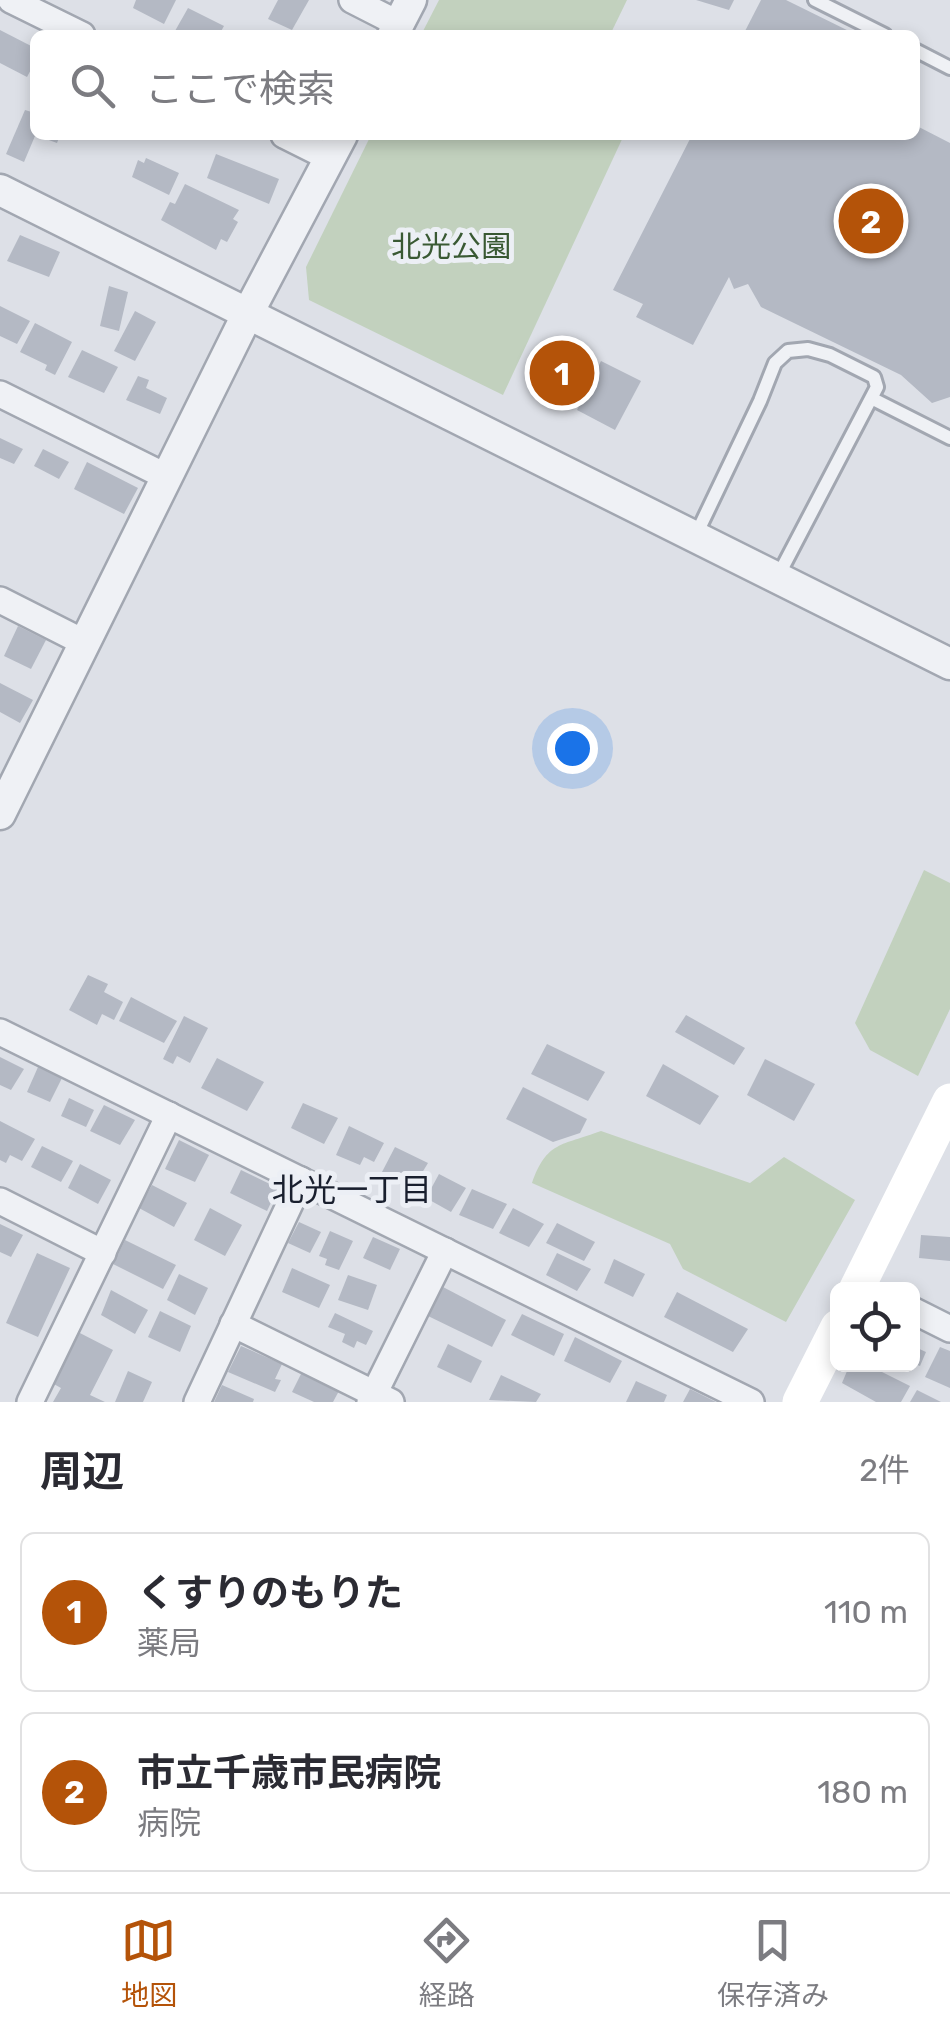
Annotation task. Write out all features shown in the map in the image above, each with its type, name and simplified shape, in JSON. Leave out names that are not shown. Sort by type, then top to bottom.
[{"type":"main road","points":[[864,1282],[950,1101]]},
{"type":"main road","points":[[800,1402],[830,1342]]},
{"type":"street","points":[[11,0],[72,30]]},
{"type":"street","points":[[352,0],[401,20]]},
{"type":"street","points":[[0,814],[10,768],[85,643],[248,313],[336,146],[308,140]]},
{"type":"street","points":[[0,190],[950,664]]},
{"type":"street","points":[[0,394],[168,477]]},
{"type":"street","points":[[0,600],[85,643]]},
{"type":"street","points":[[0,1032],[752,1402]]},
{"type":"street","points":[[30,1402],[168,1115]]},
{"type":"street","points":[[197,1402],[301,1180]]},
{"type":"street","points":[[0,1201],[103,1254]]},
{"type":"street","points":[[234,1324],[378,1399],[445,1251]]},
{"type":"street","points":[[920,1314],[950,1329]]},
{"type":"lane","points":[[815,0],[875,30]]},
{"type":"lane","points":[[920,53],[950,68]]},
{"type":"lane","points":[[694,536],[760,402],[774,363],[788,351],[808,349],[830,354],[874,377],[876,387],[777,578]]},
{"type":"lane","points":[[872,399],[950,438]]},
{"type":"green space","points":[[439,0],[627,0],[612,30],[424,30]]},
{"type":"green space","name":"北光公園","points":[[369,140],[622,140],[503,395],[309,300],[306,267]]},
{"type":"green space","points":[[924,870],[950,883],[950,1009],[918,1076],[870,1050],[855,1023]]},
{"type":"green space","points":[[601,1131],[750,1183],[784,1157],[855,1200],[786,1322],[683,1269],[670,1244],[532,1183],[550,1152]]},
{"type":"building","points":[[136,0],[176,0],[164,24],[133,8]]},
{"type":"building","points":[[278,0],[309,0],[292,30],[268,19]]},
{"type":"building","points":[[696,0],[734,0],[729,10]]},
{"type":"building","points":[[761,0],[786,0],[847,30],[746,30]]},
{"type":"building","points":[[188,8],[224,26],[222,30],[176,30]]},
{"type":"building","points":[[0,30],[30,45],[27,77],[0,63]]},
{"type":"building","points":[[25,110],[30,112],[30,140],[33,140],[24,162],[6,154]]},
{"type":"building","points":[[920,128],[950,143],[950,397],[932,403],[901,375],[761,307],[748,284],[734,289],[729,277],[693,345],[636,317],[643,304],[613,290],[689,140],[920,140]]},
{"type":"building","points":[[216,154],[279,179],[269,204],[207,178]]},
{"type":"building","points":[[146,158],[179,173],[169,195],[132,177],[138,160],[144,163]]},
{"type":"building","points":[[185,184],[239,210],[233,219],[238,222],[227,242],[221,239],[216,250],[161,220]]},
{"type":"building","points":[[20,235],[60,252],[49,277],[7,261]]},
{"type":"building","points":[[109,286],[128,292],[119,331],[100,326]]},
{"type":"building","points":[[0,306],[30,321],[17,344],[0,336]]},
{"type":"building","points":[[135,311],[156,322],[135,361],[114,351]]},
{"type":"building","points":[[35,323],[72,342],[55,375],[45,370],[47,365],[20,352]]},
{"type":"building","points":[[555,338],[593,357],[570,406],[532,387]]},
{"type":"building","points":[[82,350],[118,367],[104,393],[68,377]]},
{"type":"building","points":[[601,361],[641,381],[615,430],[577,410]]},
{"type":"building","points":[[138,376],[149,380],[146,388],[167,398],[160,414],[126,400]]},
{"type":"building","points":[[0,438],[23,449],[14,464],[0,458]]},
{"type":"building","points":[[43,449],[69,462],[59,479],[34,466]]},
{"type":"building","points":[[87,462],[138,488],[124,514],[74,489]]},
{"type":"building","points":[[18,626],[46,640],[31,669],[4,656]]},
{"type":"building","points":[[0,683],[33,700],[20,723],[0,712]]},
{"type":"building","points":[[88,975],[108,984],[104,992],[123,1002],[114,1020],[102,1014],[97,1025],[69,1010]]},
{"type":"building","points":[[131,997],[177,1021],[164,1043],[119,1021]]},
{"type":"building","points":[[686,1015],[745,1048],[734,1065],[675,1032]]},
{"type":"building","points":[[184,1016],[208,1028],[190,1063],[177,1056],[173,1064],[163,1059]]},
{"type":"building","points":[[547,1044],[605,1072],[588,1101],[531,1074]]},
{"type":"building","points":[[0,1057],[24,1069],[11,1090],[0,1085]]},
{"type":"building","points":[[217,1058],[264,1082],[247,1111],[201,1088]]},
{"type":"building","points":[[765,1059],[815,1084],[794,1121],[747,1095]]},
{"type":"building","points":[[663,1064],[719,1096],[700,1125],[646,1096]]},
{"type":"building","points":[[38,1067],[62,1078],[50,1102],[27,1092]]},
{"type":"building","points":[[523,1087],[587,1119],[580,1133],[553,1142],[506,1119]]},
{"type":"building","points":[[69,1098],[94,1110],[86,1127],[61,1116]]},
{"type":"building","points":[[303,1103],[338,1118],[324,1144],[291,1128]]},
{"type":"building","points":[[104,1105],[135,1120],[120,1145],[90,1131]]},
{"type":"building","points":[[0,1121],[35,1139],[22,1161],[10,1155],[6,1163],[0,1160]]},
{"type":"building","points":[[349,1126],[384,1143],[374,1162],[364,1157],[360,1165],[336,1155]]},
{"type":"building","points":[[179,1140],[209,1155],[195,1182],[165,1169]]},
{"type":"building","points":[[42,1146],[73,1161],[61,1182],[31,1167]]},
{"type":"building","points":[[395,1147],[428,1163],[414,1186],[382,1172]]},
{"type":"building","points":[[80,1164],[111,1180],[98,1204],[68,1188]]},
{"type":"building","points":[[241,1170],[278,1188],[267,1211],[230,1193]]},
{"type":"building","points":[[439,1174],[466,1188],[451,1212],[426,1198]]},
{"type":"building","points":[[152,1185],[187,1203],[174,1227],[139,1208]]},
{"type":"building","points":[[472,1189],[507,1204],[493,1229],[459,1215]]},
{"type":"building","points":[[210,1208],[242,1225],[225,1256],[194,1240]]},
{"type":"building","points":[[513,1208],[544,1224],[529,1247],[499,1233]]},
{"type":"building","points":[[299,1222],[321,1232],[310,1253],[288,1243]]},
{"type":"building","points":[[557,1223],[595,1242],[584,1261],[546,1243]]},
{"type":"building","points":[[0,1224],[23,1235],[11,1257],[0,1252]]},
{"type":"building","points":[[330,1231],[353,1241],[339,1270],[325,1265],[327,1259],[319,1256]]},
{"type":"building","points":[[921,1235],[950,1237],[950,1261],[919,1258]]},
{"type":"building","points":[[373,1237],[400,1249],[390,1270],[363,1258]]},
{"type":"building","points":[[125,1240],[176,1265],[163,1289],[113,1264]]},
{"type":"building","points":[[37,1253],[70,1268],[38,1337],[6,1323]]},
{"type":"building","points":[[557,1253],[591,1269],[577,1291],[546,1275]]},
{"type":"building","points":[[614,1259],[645,1274],[633,1297],[604,1283]]},
{"type":"building","points":[[292,1268],[330,1285],[319,1308],[282,1292]]},
{"type":"building","points":[[179,1274],[208,1288],[195,1315],[167,1300]]},
{"type":"building","points":[[348,1275],[377,1285],[368,1310],[338,1300]]},
{"type":"building","points":[[443,1287],[506,1320],[492,1347],[428,1316]]},
{"type":"building","points":[[111,1290],[148,1310],[135,1334],[101,1315]]},
{"type":"building","points":[[677,1292],[748,1329],[733,1352],[664,1317]]},
{"type":"building","points":[[160,1311],[191,1326],[180,1352],[148,1337]]},
{"type":"building","points":[[335,1313],[373,1331],[366,1345],[357,1341],[354,1348],[342,1342],[345,1334],[328,1327]]},
{"type":"building","points":[[522,1314],[564,1334],[554,1356],[511,1335]]},
{"type":"building","points":[[76,1331],[113,1350],[90,1395],[105,1402],[53,1402],[61,1388],[52,1383]]},
{"type":"building","points":[[575,1337],[622,1361],[610,1383],[564,1361]]},
{"type":"building","points":[[448,1344],[482,1361],[471,1383],[437,1367]]},
{"type":"building","points":[[241,1346],[282,1364],[275,1379],[281,1380],[275,1392],[228,1372]]},
{"type":"building","points":[[940,1347],[950,1351],[950,1388],[925,1377]]},
{"type":"building","points":[[303,1370],[340,1389],[333,1402],[314,1402],[292,1392]]},
{"type":"building","points":[[128,1371],[152,1382],[143,1402],[115,1402]]},
{"type":"building","points":[[847,1372],[882,1372],[910,1386],[901,1402],[876,1402],[842,1383]]},
{"type":"building","points":[[501,1375],[541,1394],[536,1402],[489,1400]]},
{"type":"building","points":[[636,1381],[667,1395],[664,1402],[626,1402]]},
{"type":"building","points":[[222,1385],[254,1399],[253,1402],[214,1402]]},
{"type":"building","points":[[690,1389],[716,1402],[683,1402]]},
{"type":"building","points":[[917,1390],[941,1402],[910,1402]]},
{"type":"place","name":"市立千歳市民病院","points":[[871,221]]},
{"type":"place","name":"くすりのもりた","points":[[562,373]]},
{"type":"district","name":"北光一丁目","points":[[352,1190]]}]
